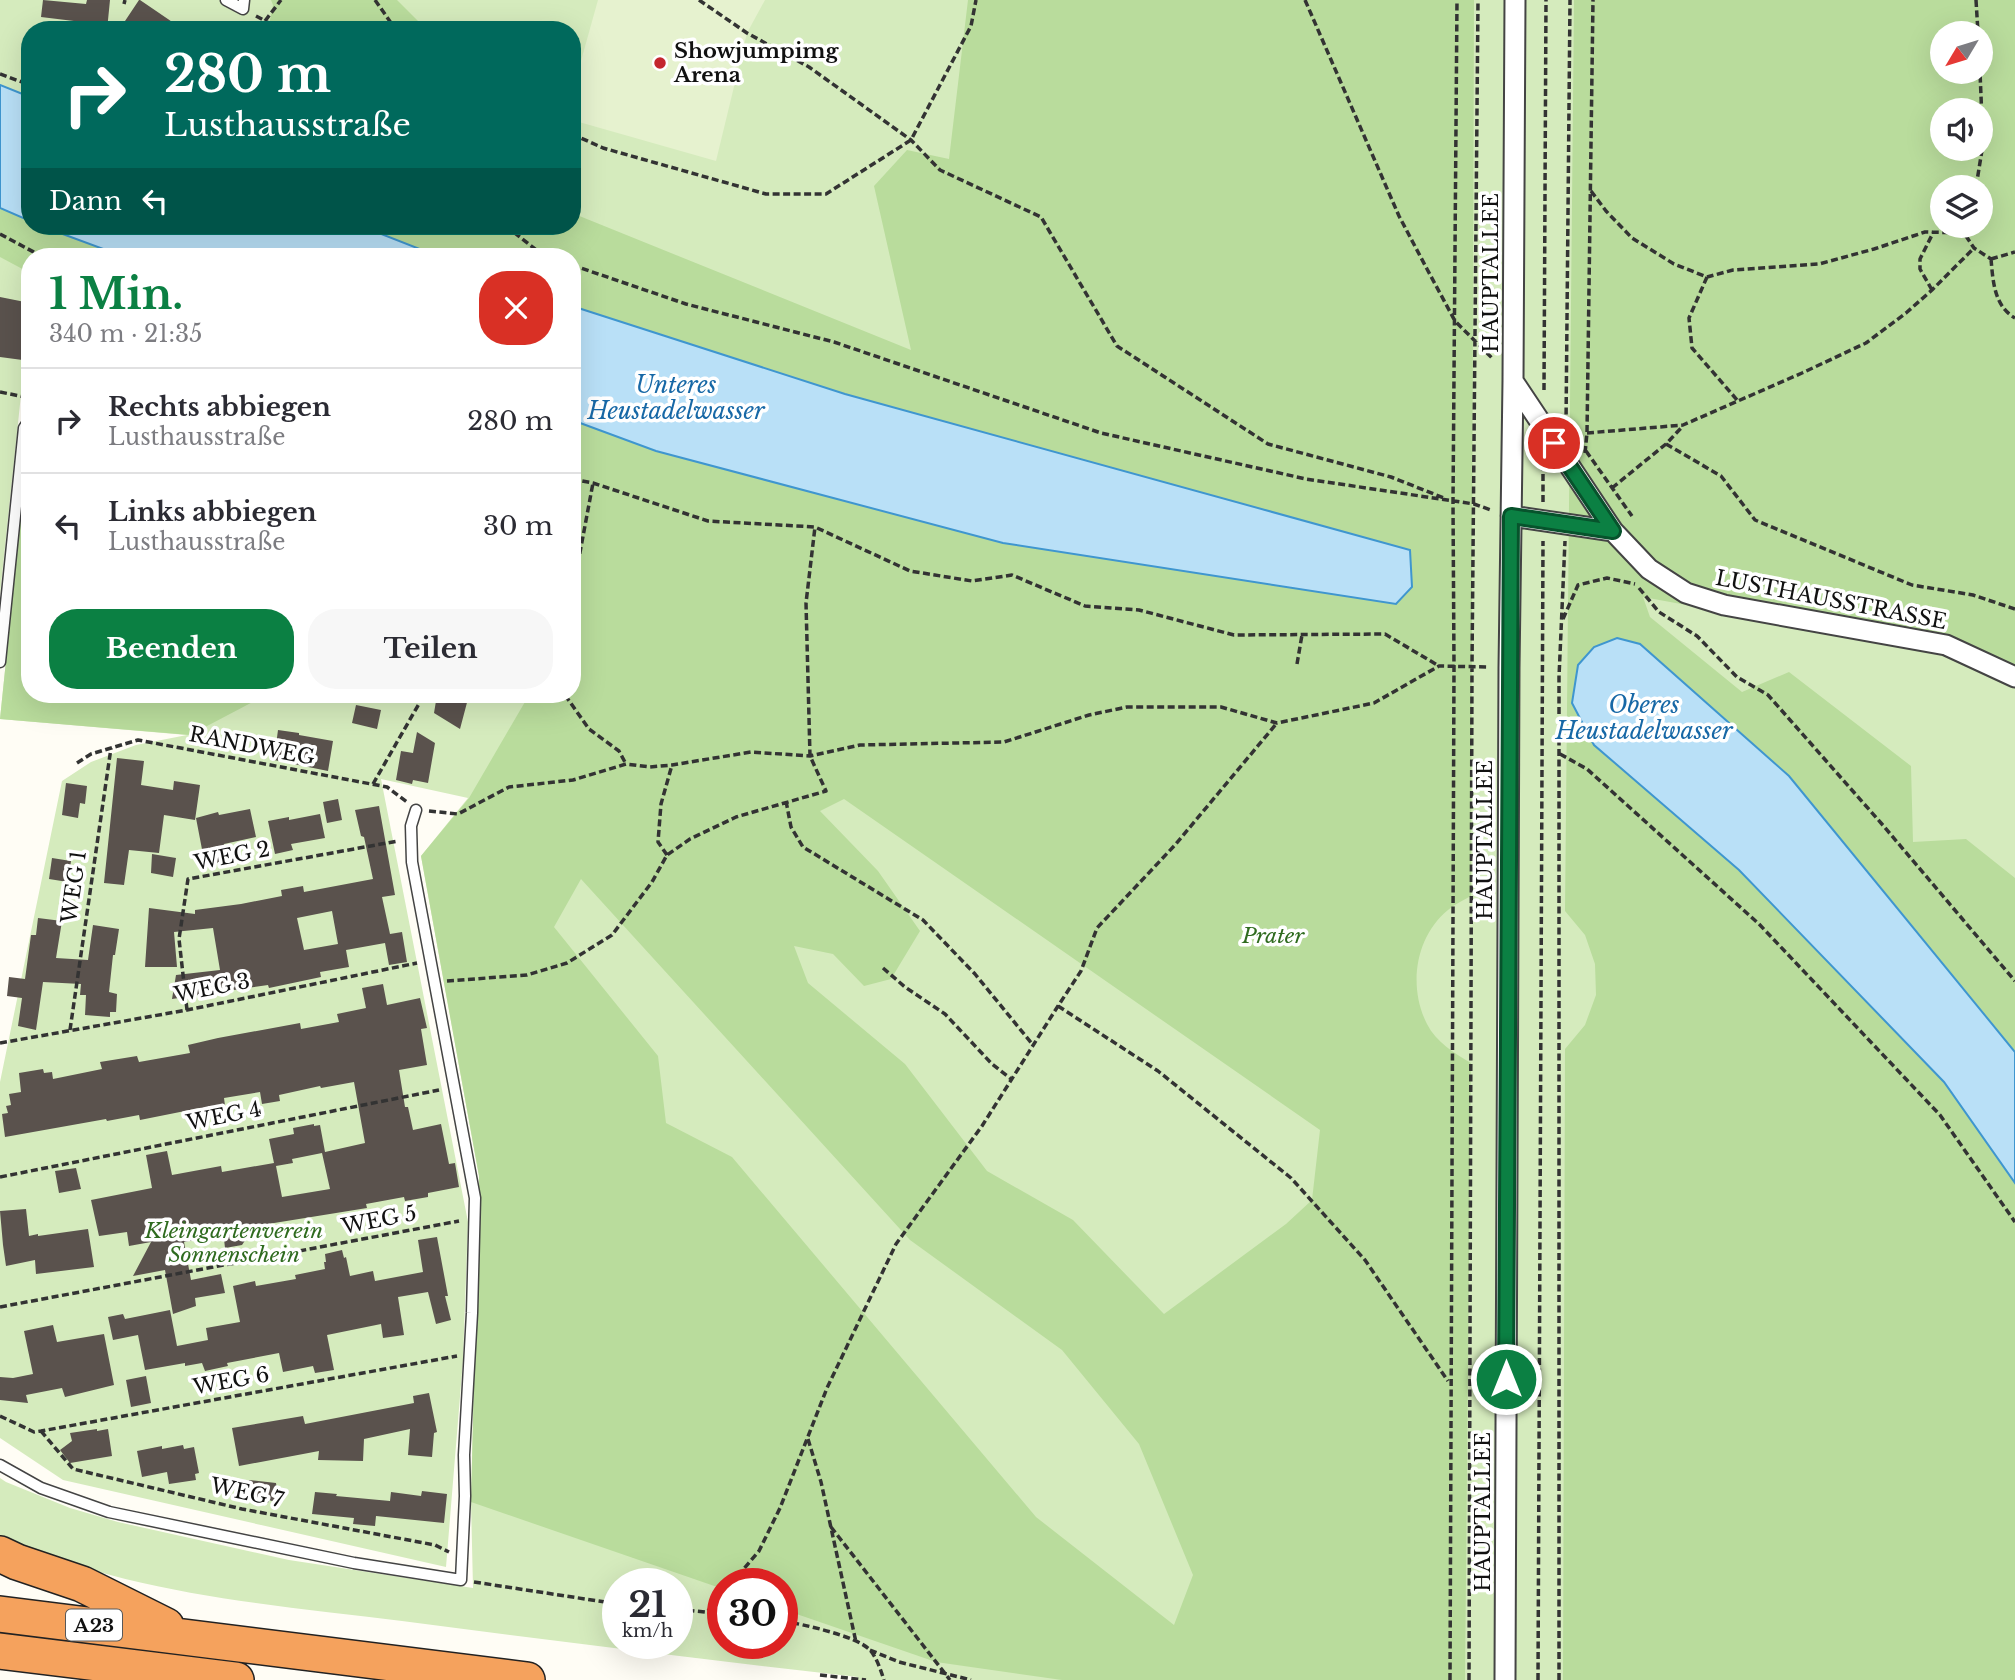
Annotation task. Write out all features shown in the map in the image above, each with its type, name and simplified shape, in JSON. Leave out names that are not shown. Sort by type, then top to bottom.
[{"type":"highway","points":[[0,1554],[82,1584],[188,1637]]},
{"type":"highway","name":"A23","points":[[0,1614],[527,1680]]},
{"type":"highway","name":"A23","points":[[0,1651],[236,1680]]},
{"type":"highway","points":[[130,1680],[175,1672]]},
{"type":"street","name":"HAUPTALLEE","points":[[1505,1680],[1515,0]]},
{"type":"street","name":"LUSTHAUSSTRASSE","points":[[1513,381],[1613,531],[1649,569],[1686,593],[1724,605],[1945,645],[2015,677]]},
{"type":"street","points":[[1511,516],[1613,531]]},
{"type":"lane","points":[[226,0],[243,5]]},
{"type":"lane","points":[[0,662],[21,457]]},
{"type":"lane","points":[[0,1465],[41,1488],[109,1512],[354,1563],[461,1580],[475,1199],[412,862],[411,826],[416,810]]},
{"type":"path","points":[[243,5],[265,21],[281,0]]},
{"type":"path","points":[[375,0],[390,21]]},
{"type":"path","points":[[699,0],[747,33],[809,67],[911,140],[940,170],[1041,218],[1117,346],[1268,444],[1391,477],[1453,502]]},
{"type":"path","points":[[581,138],[603,148],[766,194],[826,194],[911,140],[971,26],[976,0]]},
{"type":"path","points":[[1305,0],[1399,216],[1455,321],[1513,381]]},
{"type":"path","points":[[1450,1680],[1457,0]]},
{"type":"path","points":[[1469,1680],[1472,666],[1478,0]]},
{"type":"path","points":[[1538,1680],[1546,0]]},
{"type":"path","points":[[1565,460],[1570,0]]},
{"type":"path","points":[[1578,479],[1586,451],[1587,433],[1593,0]]},
{"type":"path","points":[[1976,0],[1977,21]]},
{"type":"path","points":[[0,74],[21,82]]},
{"type":"path","points":[[1978,175],[1983,144],[1980,84]]},
{"type":"path","points":[[1591,191],[1606,211],[1632,237],[1674,264],[1707,277],[1733,270],[1819,264],[1930,231]]},
{"type":"path","points":[[0,234],[26,248]]},
{"type":"path","points":[[517,235],[534,248]]},
{"type":"path","points":[[1930,238],[1920,259],[1920,270],[1932,290]]},
{"type":"path","points":[[1967,238],[1973,248],[1991,259],[2015,251]]},
{"type":"path","points":[[1587,433],[1683,425],[1866,343],[1932,290],[1973,248]]},
{"type":"path","points":[[1991,259],[1993,286],[2005,313],[2015,318]]},
{"type":"path","points":[[581,268],[686,304],[834,342],[1101,433],[1306,480],[1474,504],[1511,516]]},
{"type":"path","points":[[1707,277],[1689,318],[1692,348],[1738,401]]},
{"type":"path","points":[[0,392],[21,396]]},
{"type":"path","points":[[1612,488],[1666,444],[1683,425]]},
{"type":"path","points":[[1666,444],[1721,476],[1755,520],[1912,585],[1973,595],[2015,609]]},
{"type":"path","points":[[1586,451],[1632,516]]},
{"type":"path","points":[[581,481],[708,521],[815,527],[911,571],[972,581],[1012,575],[1086,606],[1139,610],[1234,635],[1385,634],[1439,666]]},
{"type":"path","points":[[581,547],[593,483]]},
{"type":"path","points":[[1559,1680],[1559,677],[1566,524]]},
{"type":"path","points":[[434,982],[527,975],[567,963],[612,935],[652,883],[667,855],[690,839],[736,817],[825,791],[810,756],[806,603],[815,527]]},
{"type":"path","points":[[1631,573],[1635,584],[1659,612],[1697,636],[1737,677],[1768,695],[2015,981]]},
{"type":"path","points":[[1562,622],[1578,586],[1607,578],[1635,584]]},
{"type":"path","points":[[1297,664],[1302,635]]},
{"type":"path","points":[[416,810],[458,814],[509,787],[573,780],[626,764],[650,767],[672,765],[751,752],[810,756],[860,745],[1004,742],[1088,715],[1127,707],[1221,707],[1277,723],[1374,704],[1439,666],[1509,668]]},
{"type":"path","points":[[373,784],[419,703]]},
{"type":"path","points":[[571,703],[589,729],[619,751],[626,764]]},
{"type":"path","points":[[745,1568],[759,1551],[780,1508],[827,1388],[896,1244],[982,1126],[1081,971],[1097,928],[1175,845],[1277,723]]},
{"type":"path","name":"RANDWEG","points":[[77,762],[91,754],[138,740],[387,787],[416,810]]},
{"type":"path","name":"WEG 1","points":[[70,1030],[111,748]]},
{"type":"path","points":[[1560,754],[1587,769],[1759,924],[1940,1115],[2015,1222]]},
{"type":"path","points":[[667,855],[658,842],[661,804],[672,765]]},
{"type":"path","points":[[786,801],[791,827],[803,847],[923,920],[975,974],[1033,1045]]},
{"type":"path","name":"WEG 2","points":[[187,1010],[179,939],[188,879],[410,839]]},
{"type":"path","name":"WEG 3","points":[[0,1043],[187,1010],[430,961]]},
{"type":"path","points":[[883,968],[905,987],[945,1014],[992,1064],[1012,1079]]},
{"type":"path","points":[[1058,1006],[1158,1071],[1292,1178],[1366,1260],[1450,1383]]},
{"type":"path","name":"WEG 4","points":[[0,1177],[455,1087]]},
{"type":"path","name":"WEG 5","points":[[0,1307],[475,1218]]},
{"type":"path","name":"WEG 6","points":[[0,1416],[34,1432],[469,1354]]},
{"type":"path","name":"WEG 7","points":[[41,1431],[73,1469],[242,1509],[435,1545],[462,1558]]},
{"type":"path","points":[[808,1437],[856,1642]]},
{"type":"path","points":[[830,1526],[950,1680]]},
{"type":"path","points":[[461,1580],[602,1602]]},
{"type":"path","points":[[798,1625],[856,1642],[899,1662],[971,1680]]},
{"type":"path","points":[[870,1650],[884,1680]]},
{"type":"path","points":[[820,1675],[866,1680]]},
{"type":"green space","name":"Prater","points":[[0,0],[2015,0],[2015,1680],[858,1680],[858,1677],[693,1657],[693,1568],[602,1568],[602,1646],[197,1594],[97,1571],[48,1556],[0,1536],[0,1478],[70,1508],[118,1522],[289,1560],[473,1588],[471,1502],[479,1176],[421,856],[468,798],[381,779],[468,1222],[463,1360],[446,1567],[63,1480],[0,1438],[0,1082],[62,781],[91,762],[136,745],[187,735],[0,719],[21,516],[21,703],[581,703],[581,248],[21,248],[21,395],[0,595]]},
{"type":"green space","points":[[271,0],[397,0],[418,21],[270,21],[273,5]]},
{"type":"green space","name":"Showjumpimg Arena","points":[[598,0],[765,0],[747,33],[716,161],[581,123],[581,61]]},
{"type":"green space","points":[[968,0],[1474,0],[1471,896],[1448,910],[1428,934],[1418,963],[1417,979],[1421,1010],[1427,1024],[1446,1046],[1471,1063],[1465,1680],[1062,1680],[936,1662],[798,1615],[798,1568],[707,1568],[707,1583],[693,1579],[693,1568],[662,1568],[471,1502],[479,1176],[421,856],[469,798],[524,703],[581,703],[581,423],[656,451],[1003,543],[1396,604],[845,394],[581,309],[581,248],[417,248],[384,235],[581,235],[581,217],[911,350],[874,186],[907,150],[949,159]],"holes":[[[844,799],[1320,1130],[1312,1200],[1286,1224],[1164,1314],[1073,1220],[987,1171],[905,1064],[808,983],[794,946],[833,954],[864,986],[891,979],[920,931],[878,871],[820,811]],[[581,879],[910,1240],[1062,1350],[1139,1444],[1193,1575],[1174,1625],[1036,1517],[732,1157],[666,1123],[658,1056],[554,927]]]},
{"type":"green space","points":[[1574,0],[2015,0],[2015,689],[1990,672],[1936,651],[1643,597],[1650,617],[1742,692],[1789,672],[1911,766],[1913,842],[1966,839],[2015,878],[2015,1052],[1789,776],[1594,745],[1739,870],[1944,1082],[2015,1183],[2015,1680],[1563,1680],[1565,1049],[1585,1025],[1596,995],[1595,964],[1585,935],[1565,911]]},
{"type":"green space","points":[[0,208],[21,217],[21,235],[65,235],[101,248],[21,248],[21,268],[0,257]]},
{"type":"green space","points":[[21,516],[21,703],[251,703],[190,735],[0,719]]},
{"type":"water","points":[[0,85],[21,93],[21,217],[0,208]]},
{"type":"water","points":[[65,235],[384,235],[417,248],[101,248]]},
{"type":"water","name":"Unteres Heustadelwasser","points":[[581,309],[845,394],[1410,550],[1412,587],[1396,604],[1003,543],[656,451],[581,423]]},
{"type":"water","name":"Oberes Heustadelwasser","points":[[1617,638],[1640,644],[1789,776],[2015,1052],[2015,1183],[1944,1082],[1739,870],[1594,745],[1572,703],[1578,665],[1594,647]]},
{"type":"building","points":[[43,0],[86,4],[87,0],[110,0],[108,21],[41,17]]},
{"type":"building","points":[[140,0],[171,21],[125,21]]},
{"type":"building","points":[[0,297],[21,301],[21,360],[0,357]]},
{"type":"building","points":[[436,703],[467,703],[460,729],[434,713]]},
{"type":"building","points":[[356,705],[381,710],[377,729],[352,723]]},
{"type":"building","points":[[278,730],[333,741],[328,771],[274,760]]},
{"type":"building","points":[[417,732],[435,743],[428,783],[413,780],[412,784],[396,780],[401,751],[413,753]]},
{"type":"building","points":[[117,758],[144,761],[141,785],[173,790],[174,781],[200,785],[195,820],[164,815],[159,853],[129,850],[124,885],[104,883]]},
{"type":"building","points":[[66,783],[87,786],[85,804],[80,803],[78,818],[62,815]]},
{"type":"building","points":[[338,799],[342,820],[327,823],[323,802]]},
{"type":"building","points":[[379,806],[395,895],[382,897],[390,934],[402,932],[407,962],[389,965],[385,943],[346,950],[349,967],[320,972],[321,977],[269,988],[268,985],[172,999],[176,975],[220,970],[213,928],[174,932],[177,967],[145,967],[149,908],[195,914],[195,910],[282,896],[281,890],[303,886],[304,892],[373,879],[355,810]],"holes":[[[332,911],[338,944],[304,950],[297,918]]]},
{"type":"building","points":[[250,809],[256,837],[224,844],[227,861],[205,865],[196,818],[218,812],[219,815]]},
{"type":"building","points":[[320,814],[325,838],[291,844],[293,850],[275,854],[268,821]]},
{"type":"building","points":[[152,854],[176,858],[173,877],[151,873]]},
{"type":"building","points":[[52,858],[71,861],[68,882],[49,879]]},
{"type":"building","points":[[38,918],[62,921],[56,958],[88,960],[93,925],[119,929],[109,992],[117,994],[116,1012],[110,1012],[110,1017],[85,1015],[86,995],[80,995],[81,984],[43,982],[36,1030],[18,1026],[22,998],[7,996],[9,977],[25,979],[31,935],[36,935]]},
{"type":"building","points":[[383,984],[387,1005],[420,998],[427,1028],[421,1029],[427,1065],[399,1070],[405,1107],[408,1107],[413,1130],[441,1124],[449,1164],[455,1163],[459,1187],[428,1193],[428,1197],[405,1201],[404,1197],[366,1204],[367,1208],[243,1228],[246,1239],[242,1245],[225,1248],[224,1239],[221,1240],[220,1235],[184,1242],[191,1280],[221,1274],[225,1293],[195,1298],[196,1306],[173,1314],[165,1270],[133,1276],[151,1242],[129,1246],[127,1232],[99,1236],[91,1200],[152,1188],[146,1155],[167,1151],[172,1175],[221,1166],[222,1172],[274,1163],[269,1139],[294,1134],[293,1128],[314,1124],[320,1125],[325,1152],[365,1143],[354,1082],[279,1095],[280,1101],[262,1104],[260,1092],[224,1098],[226,1113],[202,1118],[200,1108],[140,1120],[139,1115],[107,1121],[106,1119],[5,1137],[2,1114],[8,1113],[6,1106],[11,1105],[9,1094],[21,1092],[19,1073],[43,1069],[44,1073],[52,1072],[53,1079],[102,1069],[100,1062],[137,1056],[139,1062],[190,1053],[188,1045],[218,1038],[300,1023],[301,1029],[339,1022],[337,1014],[366,1008],[362,988]],"holes":[[[322,1153],[330,1189],[282,1197],[276,1166],[293,1163],[292,1159]]]},
{"type":"building","points":[[76,1168],[81,1189],[59,1193],[55,1171]]},
{"type":"building","points":[[26,1209],[29,1236],[88,1229],[94,1267],[36,1274],[35,1260],[6,1266],[0,1211]]},
{"type":"building","points":[[437,1237],[451,1320],[436,1324],[428,1292],[398,1297],[404,1335],[383,1338],[381,1324],[327,1335],[334,1370],[315,1373],[313,1366],[283,1372],[279,1353],[227,1363],[228,1366],[205,1371],[202,1363],[145,1370],[138,1335],[113,1340],[108,1317],[123,1314],[125,1319],[170,1310],[177,1346],[208,1340],[206,1328],[240,1322],[233,1286],[255,1281],[256,1286],[296,1279],[295,1275],[325,1269],[325,1254],[342,1250],[350,1276],[373,1271],[375,1281],[423,1272],[418,1240]]},
{"type":"building","points":[[53,1325],[57,1342],[104,1334],[114,1385],[65,1397],[62,1388],[26,1395],[28,1403],[0,1400],[0,1377],[13,1378],[33,1374],[24,1331]]},
{"type":"building","points":[[146,1376],[151,1403],[131,1407],[126,1380]]},
{"type":"building","points":[[429,1393],[437,1432],[434,1433],[432,1457],[408,1455],[410,1429],[364,1439],[363,1461],[318,1460],[319,1451],[239,1466],[232,1428],[303,1416],[305,1424],[414,1403],[413,1396]]},
{"type":"building","points":[[108,1429],[112,1456],[70,1463],[60,1450],[72,1441],[70,1433]]},
{"type":"building","points":[[183,1445],[184,1449],[194,1447],[199,1473],[195,1474],[196,1480],[169,1484],[167,1472],[142,1477],[137,1451]]},
{"type":"building","points":[[249,1480],[276,1483],[275,1502],[252,1500],[252,1497],[246,1495]]},
{"type":"building","points":[[422,1491],[447,1494],[444,1523],[376,1516],[375,1526],[353,1524],[354,1518],[312,1514],[315,1492],[390,1501],[391,1492],[421,1496]]},
{"type":"place","name":"Showjumpimg Arena","points":[[660,63]]},
{"type":"route","points":[[1506,1379],[1511,516],[1613,531],[1554,443]]},
{"type":"park label","name":"Kleingartenverein Sonnenschein","points":[[234,1243]]}]
